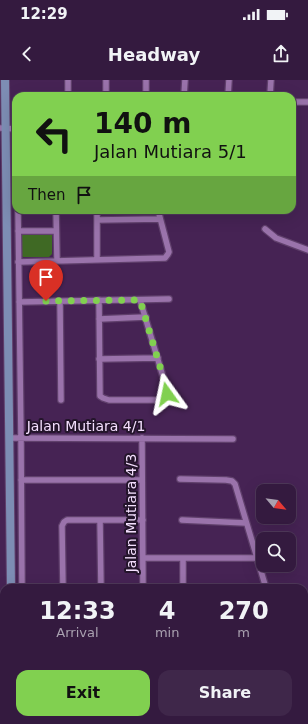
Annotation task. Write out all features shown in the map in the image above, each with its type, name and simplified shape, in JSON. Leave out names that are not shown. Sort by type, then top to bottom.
[{"type":"street","points":[[5,80],[3,128],[12,584]]},
{"type":"street","points":[[68,80],[68,92]]},
{"type":"street","points":[[106,80],[106,92]]},
{"type":"street","points":[[146,80],[146,92]]},
{"type":"street","points":[[184,92],[185,80]]},
{"type":"street","points":[[228,92],[229,80]]},
{"type":"street","points":[[270,92],[271,80]]},
{"type":"street","points":[[296,102],[308,102]]},
{"type":"street","points":[[18,214],[22,584]]},
{"type":"street","points":[[56,214],[57,260]]},
{"type":"street","points":[[97,214],[97,259]]},
{"type":"street","points":[[18,262],[165,258],[169,252],[159,214]]},
{"type":"street","points":[[97,220],[160,219]]},
{"type":"street","points":[[265,229],[276,238],[308,250]]},
{"type":"street","points":[[18,231],[56,231]]},
{"type":"street","points":[[99,300],[100,394],[103,398],[109,400],[163,400],[167,396],[167,390],[140,300]]},
{"type":"street","points":[[19,302],[169,300]]},
{"type":"street","points":[[60,301],[61,400]]},
{"type":"street","points":[[99,319],[146,317]]},
{"type":"street","points":[[99,360],[158,358]]},
{"type":"street","name":"Jalan Mutiara 4/1","points":[[10,438],[233,439]]},
{"type":"street","name":"Jalan Mutiara 4/3","points":[[142,438],[143,584]]},
{"type":"street","points":[[180,479],[226,480],[235,484],[256,555]]},
{"type":"street","points":[[21,480],[142,480]]},
{"type":"street","points":[[63,584],[62,526],[64,522],[67,520],[142,520]]},
{"type":"street","points":[[100,520],[101,584]]},
{"type":"street","points":[[182,520],[246,523]]},
{"type":"street","points":[[143,558],[256,558]]},
{"type":"street","points":[[183,584],[184,558]]},
{"type":"street","points":[[261,572],[265,584]]},
{"type":"green space","points":[[20,233],[52,233],[52,254],[49,257],[23,257],[20,254]]},
{"type":"route","points":[[46,301],[140,300],[167,394]]}]
